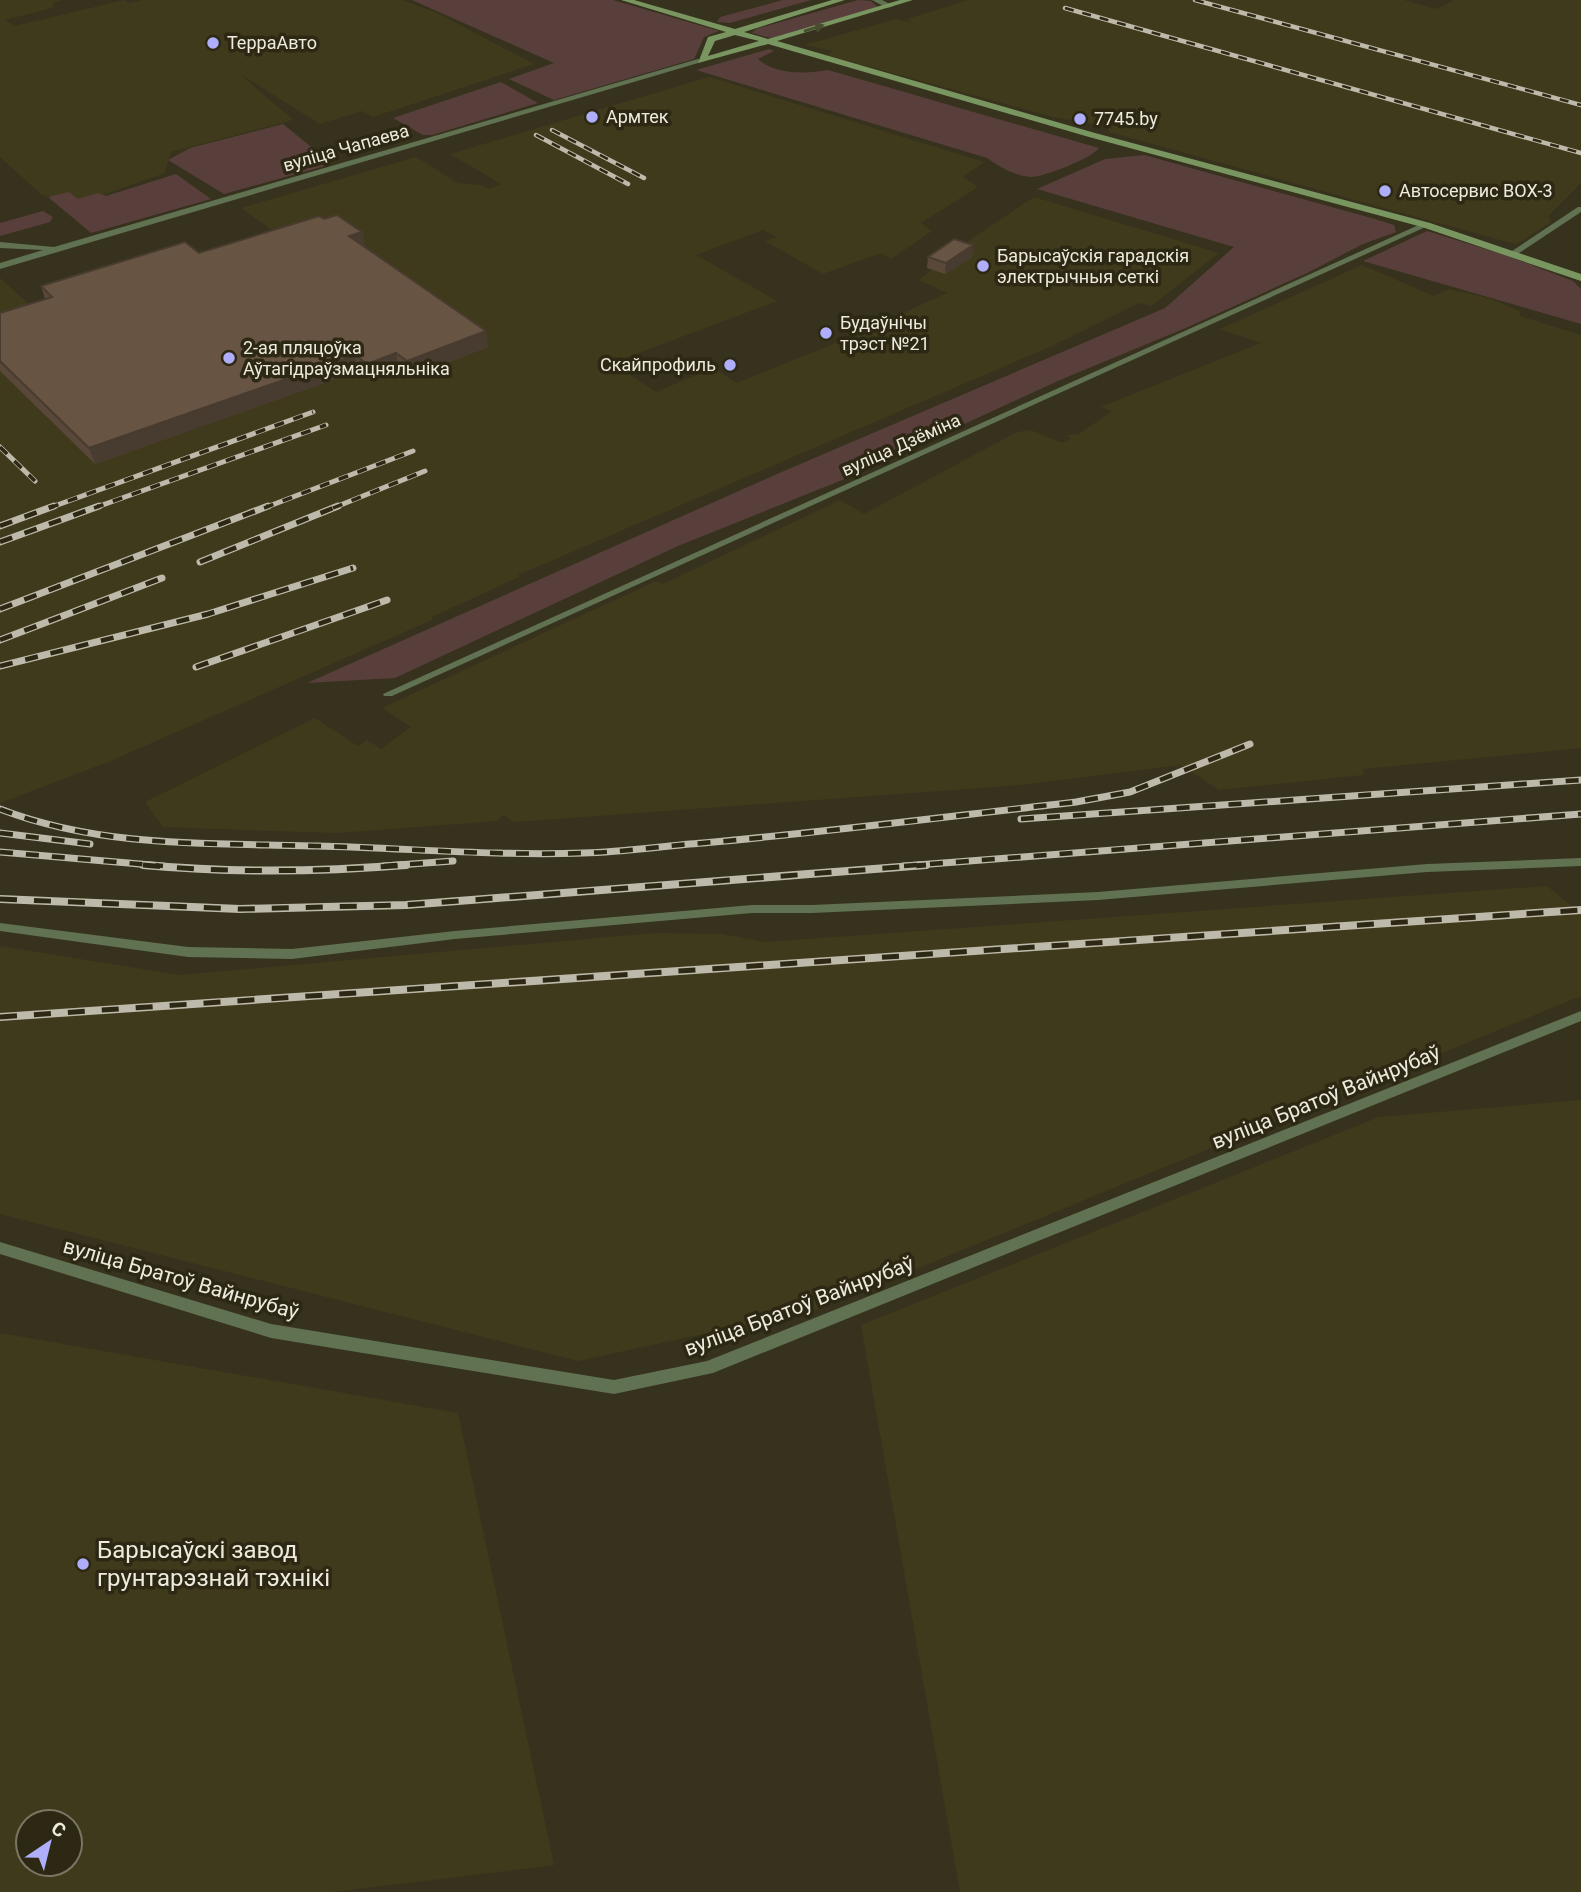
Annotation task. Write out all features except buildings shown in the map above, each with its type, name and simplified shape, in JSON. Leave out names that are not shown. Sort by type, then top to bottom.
[{"type":"main road","points":[[625,0],[1156,153],[1426,225],[1581,278]]},
{"type":"main road","points":[[701,61],[711,39],[841,0]]},
{"type":"main road","name":"вуліца Чапаева","points":[[701,61],[909,0]]},
{"type":"street","points":[[876,0],[890,6]]},
{"type":"street","name":"вуліца Чапаева","points":[[0,266],[701,61]]},
{"type":"street","points":[[1513,253],[1581,209]]},
{"type":"street","name":"вуліца Дзёміна","points":[[388,694],[1426,225]]},
{"type":"street","points":[[0,245],[56,249]]},
{"type":"street","points":[[0,927],[188,952],[292,954],[455,935],[752,909],[812,909],[1098,895],[1427,868],[1581,862]]},
{"type":"street","name":"вуліца Братоў Вайнрубаў","points":[[0,1248],[271,1331],[614,1387],[708,1368],[1581,1016]]},
{"type":"shaded area","points":[[0,0],[63,0],[54,2],[52,8],[5,20],[15,26],[124,0],[129,3],[142,0],[402,0],[437,13],[534,64],[373,117],[362,111],[320,124],[240,74],[293,120],[171,152],[165,173],[83,202],[42,195],[0,157]]},
{"type":"shaded area","points":[[412,0],[613,0],[719,31],[704,37],[694,59],[554,100],[509,79],[554,63]]},
{"type":"shaded area","points":[[783,0],[811,0],[730,23],[717,22],[720,17]]},
{"type":"shaded area","points":[[858,0],[871,1],[878,7],[771,38],[752,33],[756,29]]},
{"type":"shaded area","points":[[968,0],[1404,0],[1435,9],[1453,1],[1451,0],[1581,0],[1581,183],[1548,216],[1551,222],[1517,244],[1511,243],[1109,132],[1109,127],[1053,117],[827,55],[833,51],[805,45],[896,19],[912,23],[907,19]]},
{"type":"shaded area","points":[[769,49],[774,51],[758,59],[782,71],[828,70],[1099,148],[1087,157],[1055,171],[1023,176],[1006,170],[987,158],[696,70]]},
{"type":"shaded area","points":[[709,77],[984,162],[963,177],[978,187],[921,223],[932,231],[891,259],[881,253],[823,274],[765,241],[777,237],[763,230],[696,255],[777,301],[612,363],[656,392],[713,368],[737,383],[848,338],[947,293],[919,280],[931,270],[928,268],[1034,197],[1219,253],[1151,306],[1139,303],[1052,346],[518,575],[519,577],[432,617],[432,620],[108,762],[0,803],[0,278],[33,308],[287,241],[241,208],[416,157],[458,183],[481,185],[489,189],[501,184],[450,154]]},
{"type":"shaded area","points":[[501,82],[538,103],[432,135],[423,135],[393,118]]},
{"type":"shaded area","points":[[283,124],[332,164],[224,194],[168,160],[190,148]]},
{"type":"shaded area","points":[[1144,155],[1375,219],[1394,225],[1396,232],[1363,244],[1307,273],[1188,327],[1060,380],[847,478],[678,546],[395,678],[307,683],[777,474],[1165,308],[1234,247],[1037,189],[1105,159]]},
{"type":"shaded area","points":[[176,174],[211,199],[91,233],[48,197],[69,192],[78,199],[98,193],[106,196]]},
{"type":"shaded area","points":[[43,211],[53,217],[50,222],[0,236],[0,223]]},
{"type":"shaded area","points":[[1427,231],[1508,256],[1573,281],[1581,289],[1581,324],[1363,261]]},
{"type":"shaded area","points":[[1362,265],[1434,296],[1449,289],[1488,298],[1520,311],[1520,316],[1581,335],[1581,748],[1363,769],[1363,775],[1219,790],[1181,765],[1020,785],[515,822],[503,815],[497,821],[337,833],[163,827],[145,802],[315,718],[358,746],[367,740],[381,749],[411,727],[382,708],[656,581],[663,584],[840,500],[864,514],[1017,432],[1031,430],[1062,443],[1070,439],[1067,435],[1079,434],[1112,411],[1101,407],[1261,343],[1220,329]]},
{"type":"shaded area","points":[[1547,886],[1581,914],[1581,996],[819,1309],[578,1361],[0,1214],[0,946],[179,975],[655,933],[722,934],[765,942]]},
{"type":"shaded area","points":[[1581,1100],[1581,1892],[960,1892],[861,1325],[1379,1117]]},
{"type":"shaded area","points":[[0,1333],[458,1413],[554,1865],[334,1892],[0,1892]]},
{"type":"railway","points":[[1195,0],[1581,105]]},
{"type":"railway","points":[[1065,8],[1581,153]]},
{"type":"railway","points":[[552,130],[644,178]]},
{"type":"railway","points":[[536,135],[628,184]]},
{"type":"railway","points":[[49,508],[313,412]]},
{"type":"railway","points":[[94,508],[326,425]]},
{"type":"railway","points":[[0,447],[35,481]]},
{"type":"railway","points":[[264,508],[413,451]]},
{"type":"railway","points":[[333,508],[425,471]]},
{"type":"railway","points":[[0,526],[54,506]]},
{"type":"railway","points":[[0,542],[99,506]]},
{"type":"railway","points":[[0,609],[268,506]]},
{"type":"railway","points":[[200,562],[338,506]]},
{"type":"railway","points":[[0,666],[208,614],[353,568]]},
{"type":"railway","points":[[0,640],[162,578]]},
{"type":"railway","points":[[196,667],[387,600]]},
{"type":"railway","points":[[0,809],[77,831],[156,841],[483,853],[598,852],[796,834],[1076,802],[1130,792],[1250,744]]},
{"type":"railway","points":[[1021,819],[1581,780]]},
{"type":"railway","points":[[904,866],[1581,814]]},
{"type":"railway","points":[[0,833],[90,844]]},
{"type":"railway","points":[[0,852],[163,866]]},
{"type":"railway","points":[[384,866],[453,861]]},
{"type":"railway","points":[[143,865],[275,871],[406,865]]},
{"type":"railway","points":[[0,899],[240,909],[406,905],[926,865]]},
{"type":"railway","points":[[0,1017],[1581,910]]},
{"type":"place","name":"ТерраАвто","points":[[213,43]]},
{"type":"place","name":"Армтек","points":[[592,117]]},
{"type":"place","name":"7745.by","points":[[1080,119]]},
{"type":"place","name":"Автосервис BOX-3","points":[[1385,191]]},
{"type":"place","name":"Барысаўскія гарадскія электрычныя сеткі","points":[[983,266]]},
{"type":"place","name":"Будаўнічы трэст №21","points":[[826,333]]},
{"type":"place","name":"2-ая пляцоўка Аўтагідраўзмацняльніка","points":[[229,358]]},
{"type":"place","name":"Скайпрофиль","points":[[730,365]]},
{"type":"place","name":"Барысаўскі завод грунтарэзнай тэхнікі","points":[[83,1564]]}]
